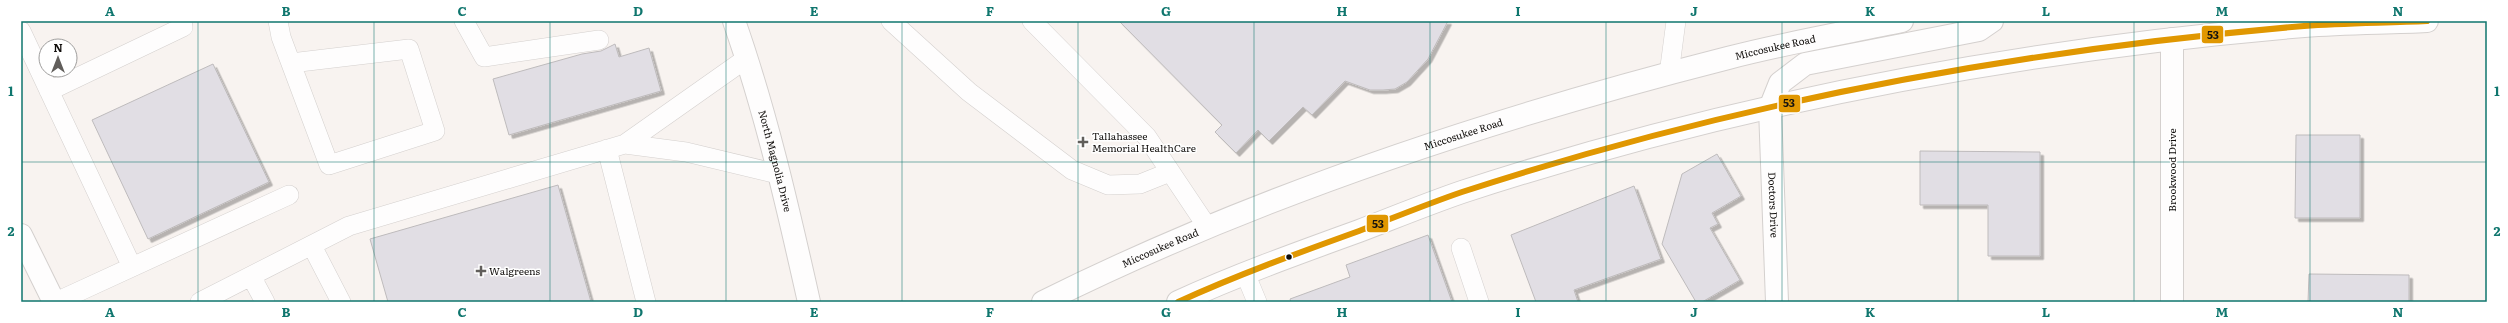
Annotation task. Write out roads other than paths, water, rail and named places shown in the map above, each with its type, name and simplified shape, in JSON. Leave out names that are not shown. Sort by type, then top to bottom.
[{"type":"street","name":"North Magnolia Drive","points":[[734,21],[747,58],[778,174],[809,302]]},
{"type":"street","name":"Miccosukee Road","points":[[1043,302],[1248,211],[1466,132],[1730,57],[1902,21]]},
{"type":"street","points":[[1770,108],[1780,83],[1805,64],[1979,30],[1992,21]]},
{"type":"street","points":[[1178,302],[1245,273],[1459,193],[1621,144],[1770,108],[1924,76],[2050,54],[2308,24],[2427,21]]},
{"type":"street","name":"Brookwood Drive","points":[[2172,39],[2172,302]]},
{"type":"street","name":"Doctors Drive","points":[[1770,108],[1777,302]]},
{"type":"street","points":[[21,234],[55,302]]},
{"type":"lane","points":[[49,91],[183,27],[182,21]]},
{"type":"lane","points":[[278,21],[281,37],[329,165],[435,131],[409,49],[291,63]]},
{"type":"lane","points":[[464,21],[484,57],[599,40]]},
{"type":"lane","points":[[890,21],[905,37],[969,92],[1072,170],[1108,185],[1140,184],[1170,172]]},
{"type":"lane","points":[[1032,21],[1146,137],[1208,228]]},
{"type":"lane","points":[[1669,74],[1676,21]]},
{"type":"lane","points":[[21,31],[132,267]]},
{"type":"lane","points":[[200,302],[349,226],[616,146],[747,58]]},
{"type":"lane","points":[[616,146],[686,152],[778,174]]},
{"type":"lane","points":[[616,146],[646,302]]},
{"type":"lane","points":[[55,302],[289,195]]},
{"type":"lane","points":[[312,246],[341,302]]},
{"type":"lane","points":[[1461,248],[1479,302]]},
{"type":"lane","points":[[1245,273],[1257,302]]},
{"type":"lane","points":[[251,276],[265,302]]},
{"type":"place","name":"Tallahassee Memorial HealthCare","points":[[1083,142]]},
{"type":"place","name":"Walgreens","points":[[481,271]]}]
